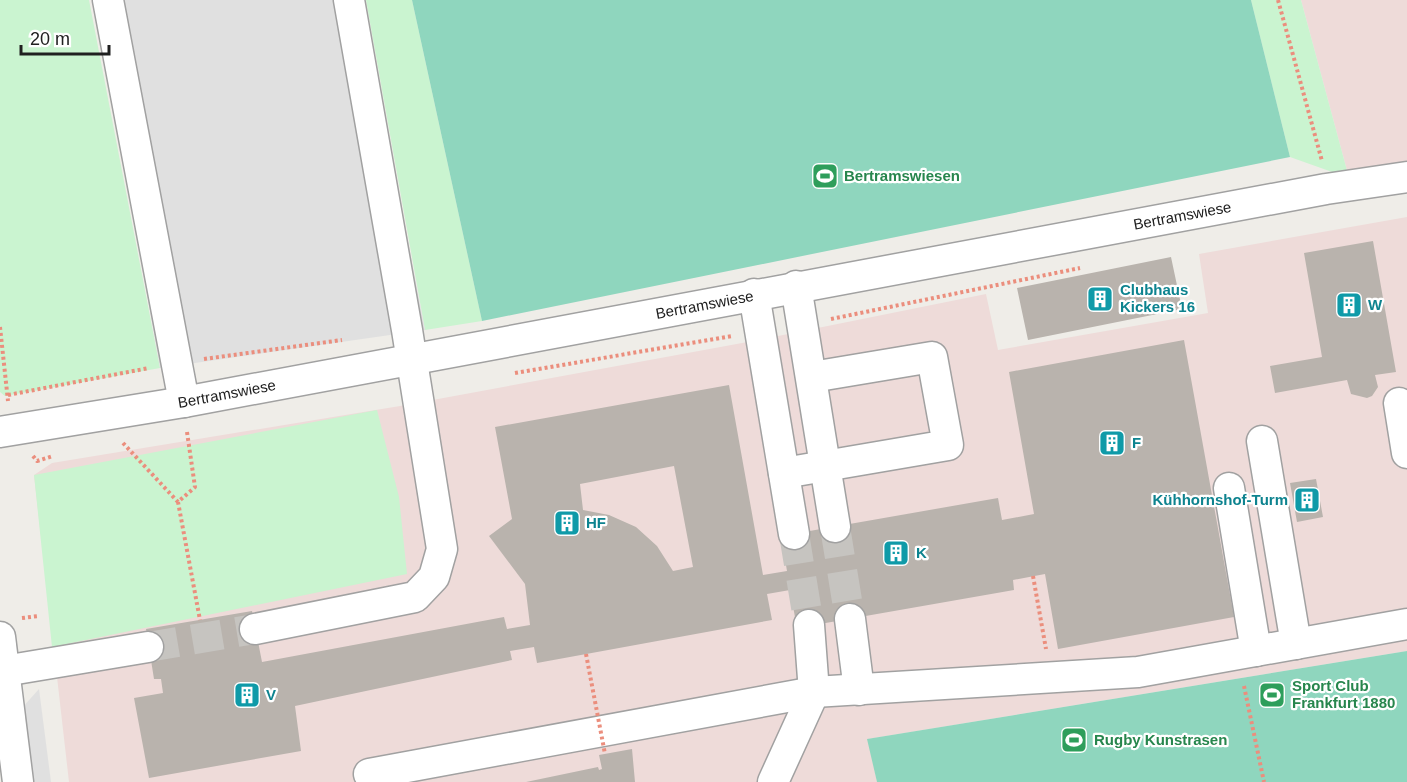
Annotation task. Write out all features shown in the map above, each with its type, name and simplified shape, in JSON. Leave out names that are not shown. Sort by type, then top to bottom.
[{"type":"street","points":[[108,0],[184,402]]},
{"type":"street","points":[[255,629],[416,597],[434,577],[442,549],[412,359],[349,0]]},
{"type":"street","name":"Bertramswiese","points":[[0,432],[184,402],[796,286],[1314,191],[1407,177]]},
{"type":"street","points":[[796,286],[827,465],[835,526]]},
{"type":"street","points":[[754,294],[794,534]]},
{"type":"street","points":[[783,473],[948,445],[932,357],[812,377]]},
{"type":"street","points":[[1399,403],[1407,453]]},
{"type":"street","points":[[1262,441],[1296,644]]},
{"type":"street","points":[[1229,488],[1256,651]]},
{"type":"street","points":[[850,619],[859,690]]},
{"type":"street","points":[[369,774],[814,692],[1138,672],[1407,624]]},
{"type":"street","points":[[773,782],[814,692],[809,625]]},
{"type":"street","points":[[0,637],[18,782]]},
{"type":"street","points":[[4,671],[148,647]]},
{"type":"path","points":[[1278,0],[1322,159]]},
{"type":"path","points":[[0,327],[8,394],[178,362],[348,339]]},
{"type":"path","points":[[178,502],[195,487],[187,432]]},
{"type":"path","points":[[123,443],[178,502],[200,620]]},
{"type":"path","points":[[1033,576],[1051,677]]},
{"type":"path","points":[[585,654],[605,754]]},
{"type":"path","points":[[1244,686],[1264,782]]},
{"type":"shaded area","points":[[95,0],[362,0],[425,330],[160,368]]},
{"type":"shaded area","points":[[1301,0],[1407,0],[1407,162],[1349,178]]},
{"type":"shaded area","points":[[1407,217],[1407,651],[868,739],[877,782],[69,782],[34,475],[52,463],[400,406],[753,341],[986,294],[998,350],[1208,313],[1199,254]]},
{"type":"shaded area","points":[[39,689],[51,782],[31,782],[21,709]]},
{"type":"green space","points":[[0,0],[89,0],[160,368],[5,396],[0,392]]},
{"type":"green space","points":[[366,0],[412,0],[482,321],[425,330]]},
{"type":"green space","name":"Bertramswiesen","points":[[412,0],[1251,0],[1290,157],[482,321]]},
{"type":"green space","points":[[1251,0],[1301,0],[1349,178],[1290,157]]},
{"type":"green space","points":[[377,410],[399,497],[407,574],[52,647],[34,475]]},
{"type":"green space","name":"Sport Club Frankfurt 1880","points":[[1407,651],[1407,782],[877,782],[867,739]]},
{"type":"building","name":"W","points":[[1373,241],[1396,372],[1375,375],[1378,387],[1372,396],[1367,398],[1351,394],[1347,380],[1275,393],[1270,366],[1322,357],[1304,253]]},
{"type":"building","name":"Clubhaus Kickers 16","points":[[1171,257],[1182,309],[1028,340],[1017,288]]},
{"type":"building","points":[[1184,340],[1234,617],[1058,649],[1045,574],[1013,580],[1014,590],[797,628],[790,590],[767,594],[772,620],[537,663],[534,647],[510,651],[512,660],[295,706],[301,751],[149,778],[134,698],[163,693],[161,679],[154,679],[146,629],[252,611],[262,662],[504,617],[507,629],[530,625],[525,584],[489,536],[512,519],[495,427],[729,385],[763,575],[787,571],[781,536],[998,498],[1002,520],[1034,514],[1009,372]],"holes":[[[674,466],[693,567],[673,571],[657,546],[636,527],[609,515],[583,510],[580,484]]]},
{"type":"building","name":"Kühhornshof-Turm","points":[[1316,479],[1323,517],[1297,522],[1290,483]]},
{"type":"building","points":[[632,749],[635,782],[526,782],[598,767],[599,770],[602,769],[599,755]]},
{"type":"tunnel","points":[[835,527],[850,619]]},
{"type":"tunnel","points":[[794,534],[809,625]]},
{"type":"tunnel","points":[[148,647],[255,629]]},
{"type":"place","name":"Bertramswiesen","points":[[825,176]]},
{"type":"place","name":"Clubhaus Kickers 16","points":[[1100,299]]},
{"type":"place","name":"W","points":[[1349,305]]},
{"type":"place","name":"F","points":[[1112,443]]},
{"type":"place","name":"Kühhornshof-Turm","points":[[1307,500]]},
{"type":"place","name":"HF","points":[[567,523]]},
{"type":"place","name":"K","points":[[896,553]]},
{"type":"place","name":"V","points":[[247,695]]},
{"type":"place","name":"Sport Club Frankfurt 1880","points":[[1272,695]]},
{"type":"place","name":"Rugby Kunstrasen","points":[[1074,740]]}]
